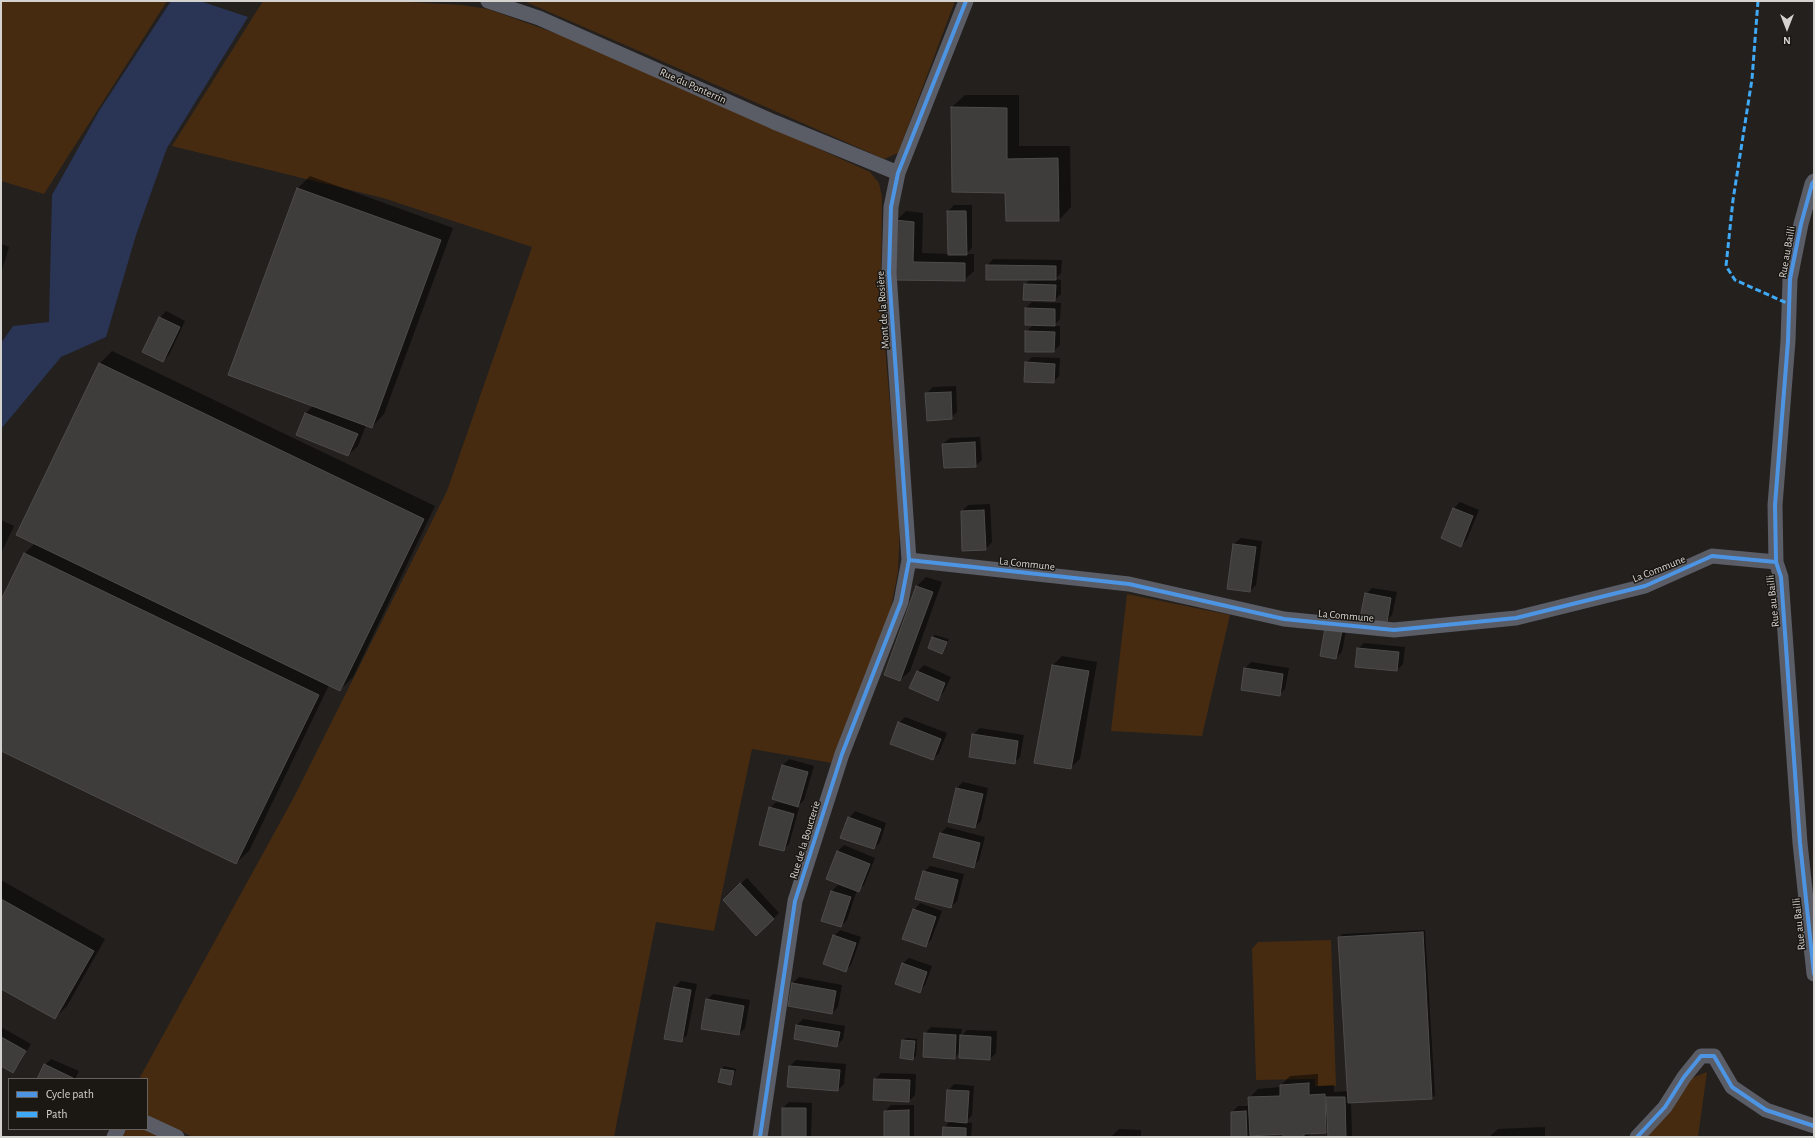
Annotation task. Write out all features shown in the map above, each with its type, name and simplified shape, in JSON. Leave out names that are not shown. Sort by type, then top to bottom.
[{"type":"street","name":"Rue du Ponterrin","points":[[488,1],[539,18],[774,122],[898,173]]},
{"type":"street","name":"Mont de la Rosière","points":[[909,560],[888,273],[891,207],[898,173],[966,1]]},
{"type":"street","name":"Rue au Bailli","points":[[1814,181],[1801,224],[1790,279],[1788,340],[1775,505],[1776,562],[1781,577],[1800,844],[1814,974]]},
{"type":"street","name":"La Commune","points":[[909,560],[1129,584],[1284,619],[1394,630],[1516,618],[1645,586],[1712,556],[1776,562]]},
{"type":"street","name":"Rue de la Boucterie","points":[[760,1137],[795,901],[842,754],[901,602],[909,560]]},
{"type":"street","points":[[1637,1137],[1665,1107],[1684,1077],[1701,1056],[1714,1056],[1732,1087],[1766,1110],[1814,1126]]},
{"type":"street","points":[[148,1123],[177,1137]]},
{"type":"shaded area","points":[[1,1],[167,1],[44,194],[1,181]]},
{"type":"shaded area","points":[[263,1],[390,1],[462,5],[488,9],[594,47],[870,172],[879,183],[882,197],[881,300],[900,521],[898,572],[889,617],[832,763],[752,749],[714,931],[656,922],[614,1137],[193,1137],[148,1115],[148,1078],[140,1078],[294,797],[447,491],[532,247],[383,198],[172,146]]},
{"type":"shaded area","points":[[519,1],[955,1],[898,153],[884,159],[526,2]]},
{"type":"shaded area","points":[[1127,594],[1230,615],[1202,736],[1111,731]]},
{"type":"shaded area","points":[[1331,940],[1336,1086],[1315,1086],[1315,1079],[1256,1080],[1252,949],[1258,942]]},
{"type":"shaded area","points":[[1707,1072],[1698,1137],[1646,1137],[1689,1079]]},
{"type":"shaded area","points":[[124,1130],[148,1130],[163,1137],[120,1137]]},
{"type":"water","points":[[171,1],[200,1],[248,17],[167,148],[136,235],[106,337],[61,357],[1,429],[1,343],[13,326],[49,322],[52,195],[99,111]]},
{"type":"building","points":[[951,107],[1007,108],[1007,159],[1058,158],[1059,221],[1006,221],[1005,193],[952,192]]},
{"type":"building","points":[[297,188],[441,240],[372,428],[228,375]]},
{"type":"building","points":[[947,211],[966,211],[967,255],[948,255]]},
{"type":"building","points":[[895,220],[914,222],[913,262],[965,263],[965,281],[894,280]]},
{"type":"building","points":[[986,265],[1056,266],[1056,280],[986,280]]},
{"type":"building","points":[[1024,284],[1056,285],[1055,301],[1023,300]]},
{"type":"building","points":[[1025,308],[1055,309],[1055,326],[1025,325]]},
{"type":"building","points":[[159,317],[180,327],[163,362],[142,352]]},
{"type":"building","points":[[1025,331],[1055,332],[1054,352],[1025,352]]},
{"type":"building","points":[[1025,362],[1055,364],[1054,383],[1024,382]]},
{"type":"building","points":[[99,363],[424,519],[340,691],[16,535]]},
{"type":"building","points":[[951,392],[952,419],[927,421],[925,393]]},
{"type":"building","points":[[305,413],[358,434],[348,456],[296,435]]},
{"type":"building","points":[[975,442],[976,467],[944,468],[942,444]]},
{"type":"building","points":[[1453,508],[1473,516],[1461,547],[1441,538]]},
{"type":"building","points":[[984,510],[986,550],[962,551],[961,511]]},
{"type":"building","points":[[1233,544],[1256,547],[1250,592],[1227,589]]},
{"type":"building","points":[[24,553],[319,695],[236,864],[1,751],[1,600]]},
{"type":"building","points":[[916,586],[933,592],[900,681],[884,675]]},
{"type":"building","points":[[1365,593],[1391,598],[1387,622],[1360,618]]},
{"type":"building","points":[[1325,628],[1342,631],[1336,659],[1320,656]]},
{"type":"building","points":[[932,637],[947,642],[942,654],[928,648]]},
{"type":"building","points":[[1357,648],[1399,652],[1397,671],[1355,667]]},
{"type":"building","points":[[1052,665],[1089,671],[1071,769],[1034,763]]},
{"type":"building","points":[[1244,668],[1283,674],[1280,696],[1241,690]]},
{"type":"building","points":[[917,671],[945,683],[938,701],[909,688]]},
{"type":"building","points":[[898,722],[941,739],[933,760],[890,744]]},
{"type":"building","points":[[972,734],[1018,741],[1015,764],[969,757]]},
{"type":"building","points":[[782,765],[808,772],[798,807],[772,799]]},
{"type":"building","points":[[956,788],[983,794],[975,828],[948,822]]},
{"type":"building","points":[[769,807],[794,814],[784,851],[759,845]]},
{"type":"building","points":[[848,817],[881,829],[874,849],[840,838]]},
{"type":"building","points":[[940,833],[980,843],[974,868],[933,857]]},
{"type":"building","points":[[837,851],[870,864],[859,892],[826,879]]},
{"type":"building","points":[[923,871],[958,880],[951,908],[915,899]]},
{"type":"building","points":[[740,883],[774,919],[756,936],[723,900]]},
{"type":"building","points":[[831,891],[851,897],[841,927],[821,921]]},
{"type":"building","points":[[1,899],[94,951],[55,1019],[1,989]]},
{"type":"building","points":[[913,909],[936,917],[926,947],[902,939]]},
{"type":"building","points":[[1423,932],[1432,1099],[1348,1103],[1338,937]]},
{"type":"building","points":[[833,935],[856,943],[846,972],[823,964]]},
{"type":"building","points":[[902,963],[927,972],[920,993],[895,984]]},
{"type":"building","points":[[792,983],[836,991],[832,1014],[788,1006]]},
{"type":"building","points":[[674,987],[691,990],[682,1042],[664,1039]]},
{"type":"building","points":[[706,999],[744,1006],[739,1035],[701,1029]]},
{"type":"building","points":[[796,1025],[840,1032],[837,1047],[794,1039]]},
{"type":"building","points":[[924,1033],[956,1035],[955,1059],[923,1057]]},
{"type":"building","points":[[960,1035],[991,1037],[990,1060],[959,1058]]},
{"type":"building","points":[[1,1037],[26,1051],[13,1073],[1,1066]]},
{"type":"building","points":[[902,1040],[915,1041],[913,1060],[900,1058]]},
{"type":"building","points":[[44,1064],[73,1078],[37,1078]]},
{"type":"building","points":[[789,1066],[840,1070],[838,1091],[787,1087]]},
{"type":"building","points":[[721,1069],[734,1071],[731,1085],[718,1082]]},
{"type":"building","points":[[874,1079],[910,1080],[909,1102],[873,1100]]},
{"type":"building","points":[[1309,1083],[1309,1095],[1325,1094],[1326,1133],[1304,1134],[1304,1137],[1283,1137],[1283,1134],[1250,1136],[1248,1097],[1280,1096],[1280,1085]]},
{"type":"building","points":[[947,1090],[969,1091],[967,1123],[945,1121]]},
{"type":"building","points":[[1326,1097],[1345,1097],[1346,1137],[1328,1137]]},
{"type":"building","points":[[782,1108],[806,1108],[806,1137],[782,1137]]},
{"type":"building","points":[[909,1110],[909,1137],[884,1137],[884,1111]]},
{"type":"building","points":[[1246,1111],[1247,1137],[1231,1137],[1231,1112]]},
{"type":"building","points":[[943,1127],[966,1128],[966,1137],[942,1137]]},
{"type":"marked path","points":[[1758,1],[1752,79],[1733,200],[1726,266],[1735,280],[1789,304]]},
{"type":"cycle path","points":[[760,1137],[795,901],[842,754],[901,602],[909,560],[889,273],[891,207],[898,173],[966,1]]},
{"type":"cycle path","points":[[1814,181],[1801,224],[1790,279],[1788,341],[1775,505],[1776,562],[1781,577],[1800,843],[1814,974]]},
{"type":"cycle path","points":[[909,560],[1129,584],[1284,619],[1394,630],[1516,618],[1645,586],[1712,556],[1776,562]]},
{"type":"cycle path","points":[[1637,1137],[1665,1107],[1684,1077],[1701,1056],[1714,1056],[1732,1087],[1766,1110],[1814,1126]]}]
